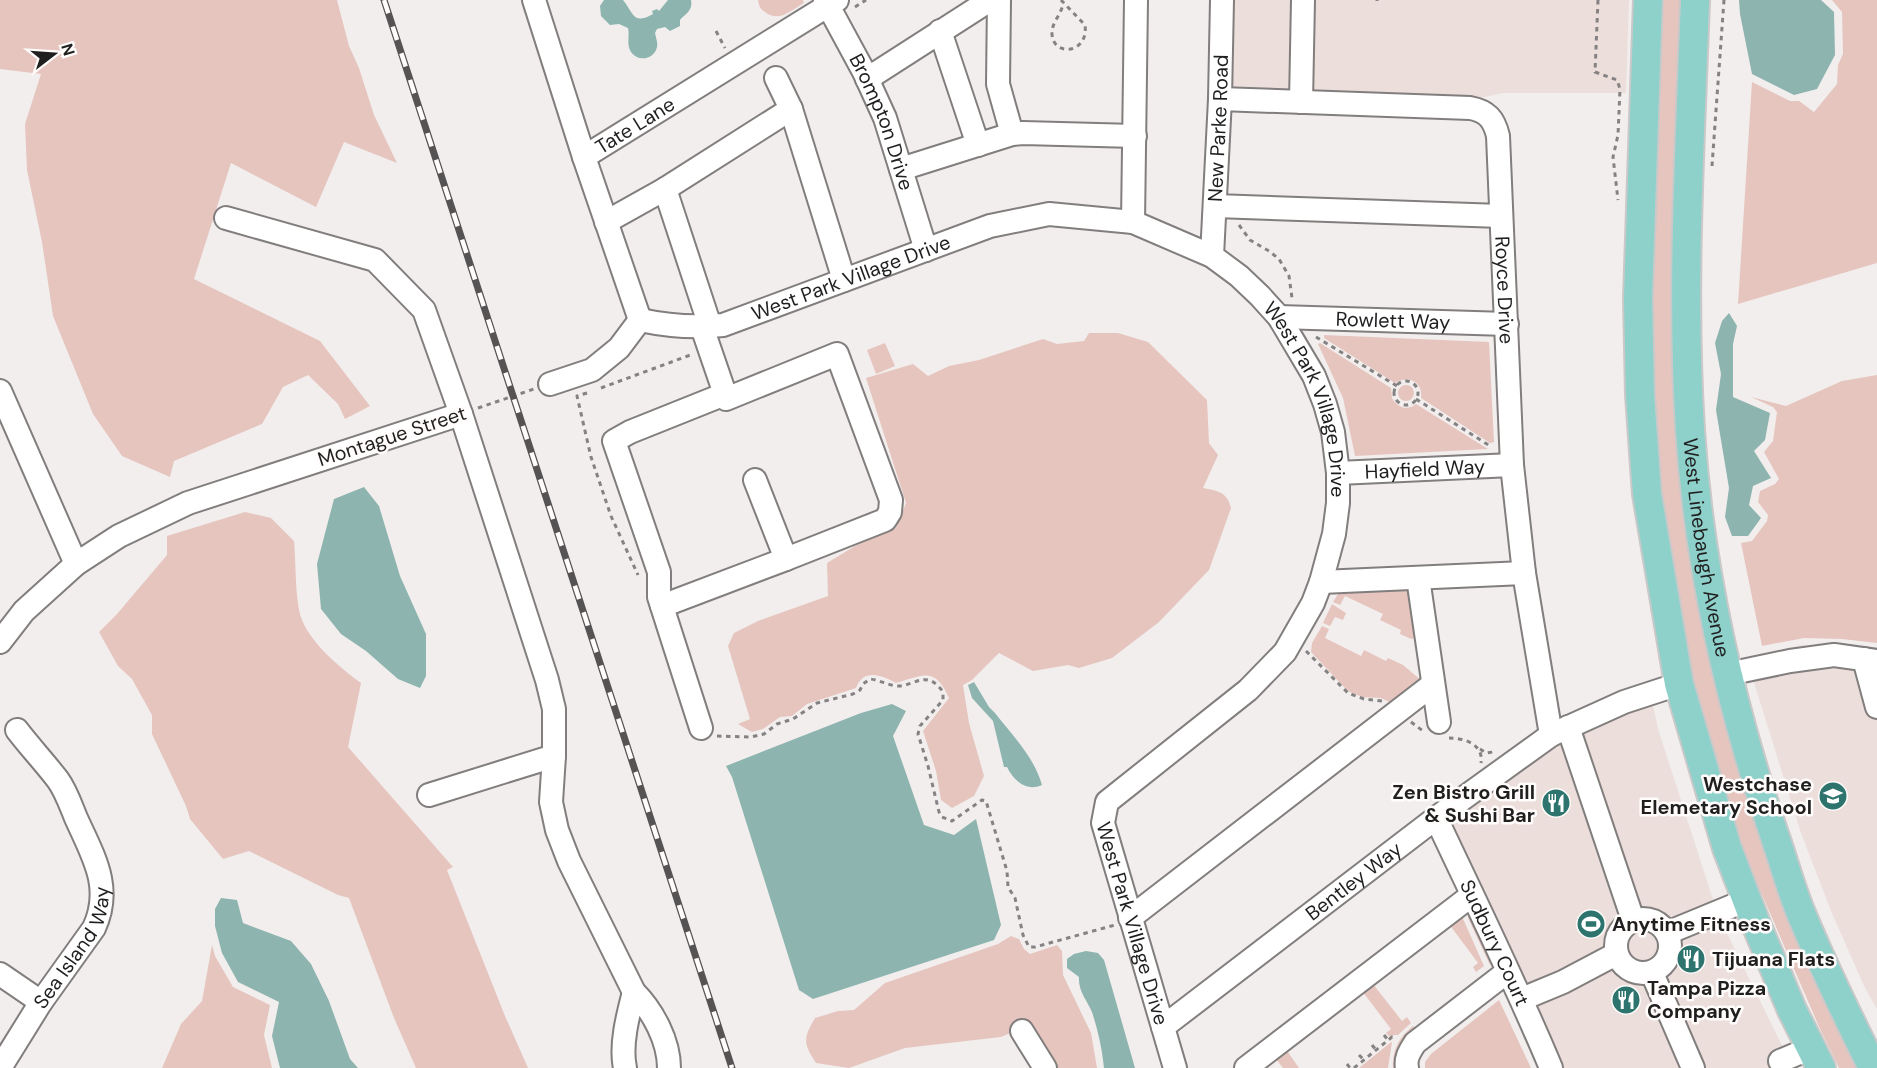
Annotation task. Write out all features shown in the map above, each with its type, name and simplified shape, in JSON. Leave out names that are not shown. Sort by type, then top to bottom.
[{"type":"main road","points":[[1648,0],[1638,298],[1640,395],[1647,494],[1678,684],[1727,848],[1792,1010],[1816,1058]]},
{"type":"main road","name":"West Linebaugh Avenue","points":[[1695,0],[1689,173],[1687,374],[1697,501],[1709,580],[1728,674],[1749,757],[1802,917],[1873,1068]]},
{"type":"street","name":"Tate Lane","points":[[534,0],[584,158],[830,2]]},
{"type":"street","points":[[867,79],[990,0]]},
{"type":"street","points":[[999,0],[998,84],[1012,134]]},
{"type":"street","points":[[1133,222],[1136,0]]},
{"type":"street","name":"New Parke Road","points":[[1212,256],[1225,206],[1220,99],[1222,0]]},
{"type":"street","points":[[1301,102],[1303,0]]},
{"type":"street","name":"Brompton Drive","points":[[830,2],[885,118],[926,250]]},
{"type":"street","points":[[940,31],[978,145]]},
{"type":"street","points":[[776,78],[791,109],[844,280]]},
{"type":"street","name":"Royce Drive","points":[[1220,99],[1470,108],[1483,110],[1496,124],[1512,465],[1524,573],[1560,731],[1633,920]]},
{"type":"street","points":[[606,222],[665,189],[791,109]]},
{"type":"street","points":[[901,169],[1012,134],[1135,136]]},
{"type":"street","points":[[550,384],[592,370],[619,348],[640,320],[584,158]]},
{"type":"street","points":[[662,606],[885,520],[890,512],[891,500],[837,354],[726,399],[665,189]]},
{"type":"street","points":[[1225,206],[1501,216]]},
{"type":"street","name":"West Park Village Drive","points":[[640,320],[707,333],[723,325],[990,226],[1049,214],[1133,222],[1212,256],[1246,283],[1289,309],[1325,404],[1333,432],[1338,473],[1338,503],[1334,534],[1321,582],[1285,652],[1248,690],[1107,802],[1103,823],[1123,921],[1163,1027],[1175,1068]]},
{"type":"street","points":[[226,218],[375,260],[424,310],[461,414],[547,680],[554,709],[551,802],[557,830],[569,861],[634,992],[645,1004],[664,1040],[669,1056],[669,1068]]},
{"type":"street","name":"Rowlett Way","points":[[1289,309],[1507,324]]},
{"type":"street","points":[[0,391],[76,564]]},
{"type":"street","points":[[705,732],[659,597],[659,572],[614,441],[630,432],[724,394]]},
{"type":"street","name":"Montague Street","points":[[0,642],[24,611],[76,564],[119,536],[188,503],[461,414]]},
{"type":"street","name":"Hayfield Way","points":[[1338,473],[1512,465]]},
{"type":"street","points":[[755,480],[786,559]]},
{"type":"street","points":[[1321,582],[1524,573]]},
{"type":"street","points":[[1418,578],[1436,731]]},
{"type":"street","points":[[1728,674],[1790,661],[1834,655],[1871,660],[1877,707]]},
{"type":"street","name":"Bentley Way","points":[[1163,1027],[1436,818],[1560,731],[1624,702],[1678,684]]},
{"type":"street","points":[[1123,921],[1432,685]]},
{"type":"street","name":"Sea Island Way","points":[[0,1068],[41,1002],[94,928],[103,901],[102,881],[96,862],[60,783],[17,730]]},
{"type":"street","points":[[429,795],[554,756]]},
{"type":"street","name":"Sudbury Court","points":[[1436,818],[1507,972],[1522,999],[1551,1068]]},
{"type":"street","points":[[1246,1068],[1472,895]]},
{"type":"street","points":[[1667,933],[1747,900]]},
{"type":"street","points":[[1633,920],[1652,920],[1667,933],[1670,945],[1669,954],[1660,968],[1652,973],[1640,974],[1630,971],[1620,963],[1615,943],[1625,925],[1633,920]]},
{"type":"street","points":[[1522,999],[1563,982],[1616,954]]},
{"type":"street","points":[[1407,1068],[1409,1052],[1415,1043],[1507,972]]},
{"type":"street","points":[[1652,973],[1694,1068]]},
{"type":"street","points":[[0,974],[41,1002]]},
{"type":"street","points":[[626,1068],[624,1060],[628,1017],[634,992]]},
{"type":"street","points":[[1022,1031],[1045,1068]]},
{"type":"street","points":[[1780,1061],[1816,1058]]},
{"type":"path","points":[[1711,174],[1719,98],[1724,0]]},
{"type":"path","points":[[1062,1],[1082,21],[1086,30],[1084,40],[1069,50],[1055,43],[1052,36],[1053,27],[1062,11],[1062,1]]},
{"type":"path","points":[[1225,206],[1250,240],[1269,251],[1284,267],[1289,276],[1289,309]]},
{"type":"path","points":[[599,389],[707,333]]},
{"type":"path","points":[[1314,336],[1319,333]]},
{"type":"path","points":[[1314,336],[1317,344]]},
{"type":"path","points":[[1314,336],[1397,386]]},
{"type":"path","points":[[1403,382],[1411,382],[1416,388],[1416,399],[1410,404],[1400,403],[1394,393],[1397,386],[1403,382]]},
{"type":"path","name":"Montague Street","points":[[461,414],[550,384]]},
{"type":"path","points":[[591,392],[577,396],[591,457],[611,516],[640,579]]},
{"type":"path","points":[[1416,399],[1495,447],[1488,452]]},
{"type":"path","points":[[1304,650],[1348,693],[1364,699],[1382,700],[1436,731],[1463,740],[1486,753],[1497,751],[1491,756]]},
{"type":"path","points":[[705,732],[751,737],[764,734],[777,724],[793,719],[817,703],[853,694],[870,679],[896,686],[920,679],[935,684],[943,692],[943,700],[920,726],[918,734],[939,812],[942,817],[952,820],[982,800],[986,801],[1007,871],[1008,887],[1015,898],[1026,943],[1035,947],[1123,921]]},
{"type":"path","points":[[1476,746],[1482,756],[1478,767],[1485,762]]},
{"type":"path","points":[[1394,1047],[1403,1033]]},
{"type":"path","points":[[1384,1035],[1389,1040]]},
{"type":"path","points":[[1347,1064],[1352,1068],[1392,1038],[1398,1038]]},
{"type":"path","points":[[1372,1045],[1376,1050]]},
{"type":"path","points":[[1359,1055],[1364,1060]]},
{"type":"shaded area","points":[[0,0],[337,0],[349,46],[359,68],[374,115],[397,163],[344,142],[316,207],[231,163],[194,279],[320,341],[370,406],[345,419],[338,404],[308,375],[283,387],[262,424],[174,461],[170,477],[122,456],[93,414],[53,316],[42,242],[27,170],[25,124],[41,74],[0,69]]},
{"type":"shaded area","points":[[758,0],[803,0],[804,3],[785,14],[775,16],[762,10]]},
{"type":"shaded area","points":[[1231,0],[1629,0],[1626,93],[1503,93],[1470,100],[1230,91]]},
{"type":"shaded area","points":[[1657,0],[1680,0],[1676,157],[1697,559],[1865,1068],[1839,1068],[1760,890],[1738,857],[1689,692],[1650,438],[1650,159]]},
{"type":"shaded area","points":[[1832,0],[1877,0],[1877,263],[1738,304],[1752,82],[1790,101],[1799,101],[1814,112],[1837,84],[1838,65],[1843,54],[1842,12]]},
{"type":"shaded area","points":[[1089,333],[1118,333],[1148,342],[1207,400],[1209,443],[1218,455],[1203,488],[1224,495],[1231,508],[1209,570],[1159,622],[1112,658],[1079,668],[1068,665],[1033,671],[999,653],[972,680],[963,685],[969,723],[984,776],[974,796],[952,808],[941,800],[936,771],[923,731],[949,698],[939,681],[933,677],[921,676],[896,683],[879,676],[868,676],[859,682],[856,688],[807,704],[792,716],[780,717],[763,729],[752,732],[738,724],[750,719],[728,646],[734,633],[758,621],[828,596],[827,563],[855,546],[896,528],[906,503],[866,378],[913,364],[928,376],[949,366],[979,360],[1043,339],[1057,344],[1084,341]]},
{"type":"shaded area","points":[[1324,335],[1489,342],[1494,442],[1490,443],[1421,398],[1420,387],[1414,381],[1405,380],[1395,383],[1324,338]]},
{"type":"shaded area","points":[[885,343],[895,366],[876,374],[867,350]]},
{"type":"shaded area","points":[[1320,343],[1391,388],[1392,398],[1400,406],[1406,408],[1416,404],[1488,449],[1355,456],[1343,398],[1318,344]]},
{"type":"shaded area","points":[[1877,375],[1877,643],[1804,638],[1762,646],[1741,543],[1752,541],[1767,521],[1768,515],[1758,502],[1760,491],[1775,484],[1779,479],[1764,452],[1773,441],[1777,412],[1773,407],[1751,397],[1786,406],[1842,381]]},
{"type":"shaded area","points":[[1403,385],[1409,385],[1414,393],[1412,399],[1403,401],[1398,396],[1398,390]]},
{"type":"shaded area","points":[[245,512],[271,518],[294,541],[297,593],[302,621],[324,651],[361,683],[348,747],[453,867],[447,870],[528,1068],[416,1068],[394,1018],[349,898],[338,895],[249,851],[223,859],[190,819],[152,734],[152,715],[132,679],[118,666],[99,632],[167,555],[167,536]]},
{"type":"shaded area","points":[[1403,584],[1415,594],[1418,637],[1411,639],[1400,634],[1401,630],[1380,620],[1383,614],[1345,596],[1340,605],[1333,602],[1343,586]]},
{"type":"shaded area","points":[[1332,604],[1346,613],[1343,620],[1335,617],[1330,626],[1323,623]]},
{"type":"shaded area","points":[[1322,626],[1329,629],[1325,638],[1361,656],[1364,650],[1386,661],[1388,658],[1403,665],[1422,681],[1398,706],[1381,698],[1362,697],[1350,692],[1311,652],[1312,643]]},
{"type":"shaded area","name":"Westchase Elemetary School","points":[[1803,645],[1877,650],[1877,1009],[1864,986],[1831,911],[1801,833],[1746,657]]},
{"type":"shaded area","points":[[1652,701],[1658,729],[1718,915],[1793,1068],[1561,1068],[1447,821],[1555,742]]},
{"type":"shaded area","points":[[1460,912],[1484,966],[1476,972],[1473,967],[1478,963],[1446,920]]},
{"type":"shaded area","points":[[1468,912],[1489,959],[1491,967],[1468,918]]},
{"type":"shaded area","points":[[1011,936],[1019,939],[1024,949],[1030,954],[1057,945],[1062,951],[1063,975],[1091,1033],[1097,1068],[1053,1068],[1027,1026],[1001,1037],[905,1048],[849,1068],[816,1063],[806,1041],[815,1018],[838,1011],[854,1010],[885,983],[998,944]]},
{"type":"shaded area","points":[[212,945],[215,956],[233,987],[270,1005],[264,1035],[272,1068],[162,1068],[181,1024],[202,1001]]},
{"type":"shaded area","points":[[1369,979],[1402,1021],[1407,1017],[1411,1023],[1398,1035],[1390,1037],[1386,1033],[1391,1029],[1359,987]]},
{"type":"shaded area","points":[[1499,1000],[1531,1068],[1425,1068],[1425,1062],[1431,1054]]},
{"type":"shaded area","points":[[1413,1026],[1416,1029],[1396,1068],[1393,1068],[1397,1044]]},
{"type":"shaded area","points":[[1392,1042],[1388,1068],[1359,1068],[1390,1043]]},
{"type":"shaded area","points":[[1283,1045],[1299,1068],[1283,1068],[1272,1054]]},
{"type":"water","points":[[604,0],[623,0],[634,16],[641,19],[653,14],[652,11],[657,9],[659,11],[668,0],[691,0],[691,7],[680,20],[680,26],[670,31],[665,27],[657,29],[655,33],[657,47],[653,55],[642,58],[631,52],[628,43],[628,28],[619,24],[610,25],[601,16],[600,6]]},
{"type":"water","points":[[1739,0],[1821,0],[1834,12],[1835,55],[1817,89],[1794,95],[1752,74]]},
{"type":"water","points":[[1729,313],[1737,326],[1733,344],[1733,397],[1770,413],[1765,440],[1754,451],[1771,478],[1753,486],[1749,505],[1761,518],[1748,536],[1732,536],[1725,517],[1729,488],[1716,410],[1721,374],[1715,343],[1722,321]]},
{"type":"water","points":[[364,487],[379,506],[400,576],[426,634],[426,676],[420,688],[398,679],[366,651],[341,634],[321,609],[317,564],[334,499]]},
{"type":"water","points":[[974,682],[989,707],[1034,765],[1042,785],[1031,787],[1021,784],[1007,767],[1004,767],[993,721],[972,698],[968,685]]},
{"type":"water","points":[[892,704],[906,711],[893,736],[924,825],[954,835],[976,819],[1001,925],[994,940],[813,999],[799,990],[732,777],[726,766],[861,713]]},
{"type":"water","points":[[221,898],[237,900],[243,923],[291,941],[311,964],[329,1001],[350,1059],[358,1068],[280,1068],[272,1036],[279,1002],[238,982],[222,953],[215,926],[215,909]]},
{"type":"water","points":[[1086,951],[1098,953],[1104,960],[1135,1068],[1104,1068],[1100,1040],[1092,1012],[1081,991],[1079,977],[1067,968],[1067,959],[1074,954]]},
{"type":"railway","points":[[384,0],[732,1068]]},
{"type":"place","name":"Westchase Elemetary School","points":[[1833,796]]},
{"type":"place","name":"Zen Bistro Grill & Sushi Bar","points":[[1556,803]]},
{"type":"place","name":"Anytime Fitness","points":[[1591,924]]},
{"type":"place","name":"Tijuana Flats","points":[[1691,959]]},
{"type":"place","name":"Tampa Pizza Company","points":[[1626,1000]]}]
